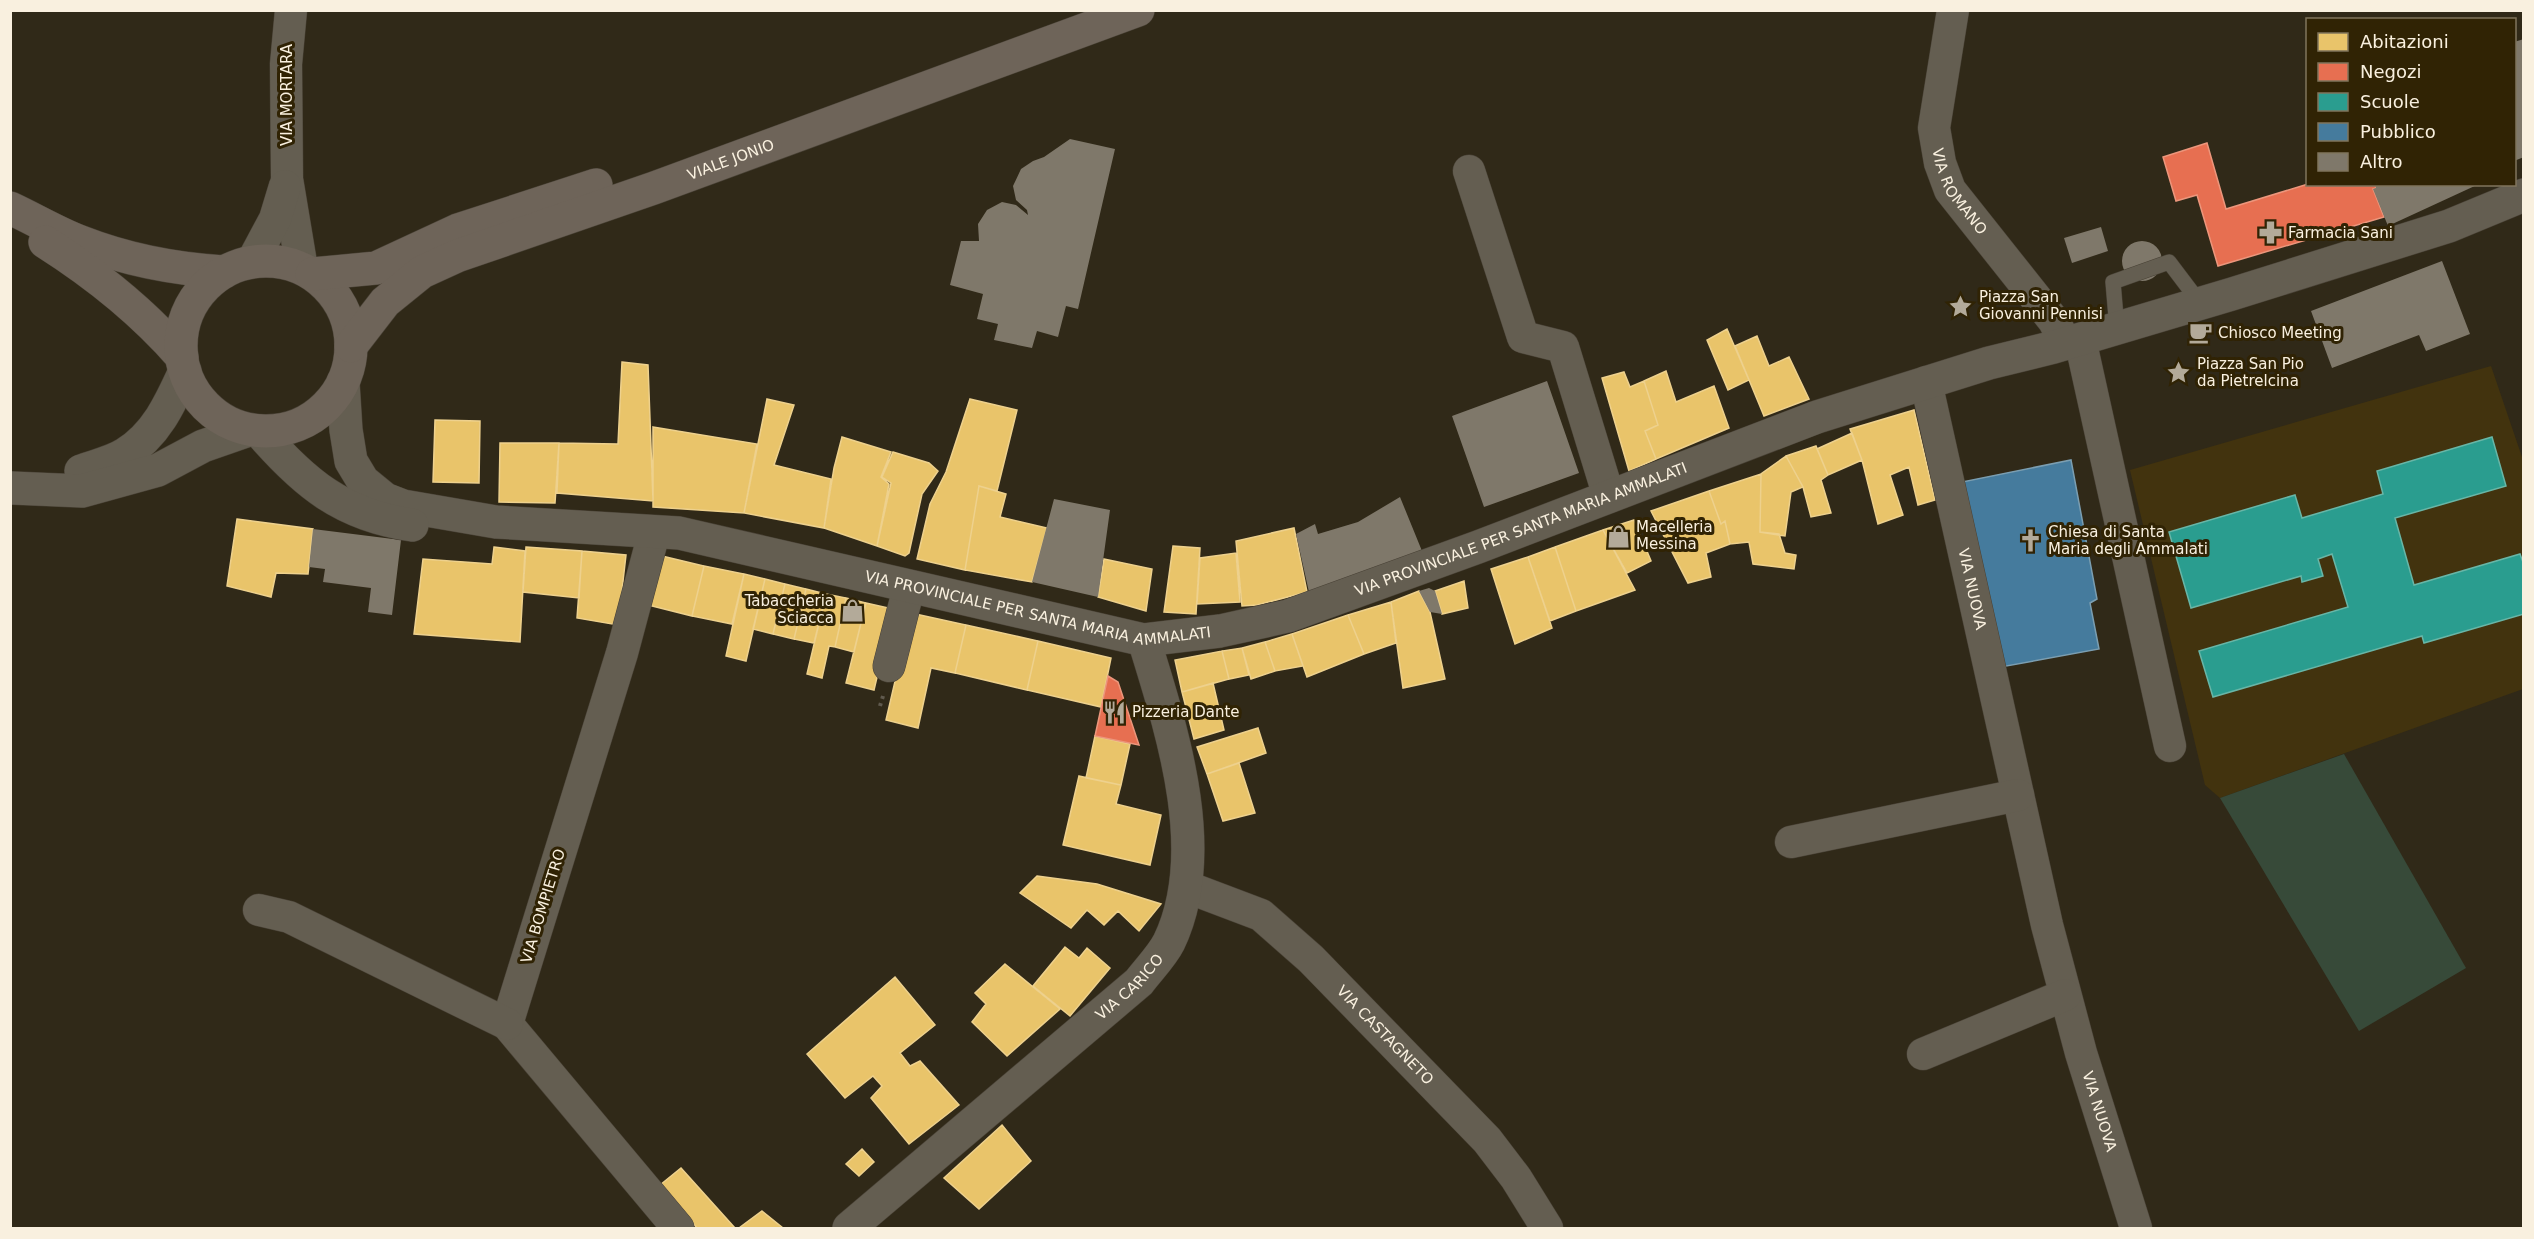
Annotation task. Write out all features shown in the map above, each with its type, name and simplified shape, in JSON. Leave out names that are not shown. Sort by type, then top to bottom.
[{"type":"main road","name":"VIALE JONIO","points":[[307,272],[376,268],[458,230],[1121,10]]},
{"type":"main road","name":"VIALE JONIO","points":[[351,346],[385,302],[422,272],[457,256],[654,188],[1138,10]]},
{"type":"main road","points":[[10,208],[80,242],[137,260],[186,270],[278,262],[307,272],[328,288],[340,305],[349,325],[351,346],[349,365],[343,382],[318,414],[300,425],[280,431],[254,431],[228,423],[209,410],[194,392],[183,364],[158,329],[117,292],[75,261],[10,221]]},
{"type":"main road","points":[[183,364],[182,337],[191,309],[208,284],[238,267]]},
{"type":"street","name":"VIA MORTARA","points":[[287,179],[286,64],[291,10]]},
{"type":"street","name":"VIA ROMANO","points":[[1953,10],[1934,128],[1940,163],[1950,190],[2054,321],[2074,341],[2170,746]]},
{"type":"street","points":[[1469,171],[1523,337],[1563,347],[1609,497]]},
{"type":"street","points":[[238,267],[275,219],[287,179]]},
{"type":"street","points":[[287,179],[307,272]]},
{"type":"street","name":"VIA PROVINCIALE PER SANTA MARIA AMMALATI","points":[[496,522],[679,533],[1144,640],[1220,631],[1288,616],[1817,417],[1989,363],[2074,341],[2200,303],[2449,225],[2523,195]]},
{"type":"street","points":[[11,488],[80,471],[124,455],[152,432],[167,411],[183,364]]},
{"type":"street","points":[[343,382],[346,430],[351,461],[363,481],[385,499],[403,506],[496,522]]},
{"type":"street","name":"VIA NUOVA","points":[[1926,382],[2047,925],[2081,1053],[2136,1228]]},
{"type":"street","points":[[11,488],[82,491],[158,470],[203,446],[254,431],[292,469],[324,493],[354,510],[389,522],[418,526],[496,522]]},
{"type":"street","name":"VIA BOMPIETRO","points":[[507,1024],[622,653],[654,533]]},
{"type":"street","points":[[890,666],[909,587]]},
{"type":"street","name":"VIA CARICO","points":[[849,1228],[1139,982],[1168,943],[1187,887],[1189,825],[1179,771],[1144,640]]},
{"type":"street","points":[[1791,842],[2018,795]]},
{"type":"street","name":"VIA CASTAGNETO","points":[[1187,887],[1261,915],[1311,959],[1486,1140],[1516,1178],[1547,1228]]},
{"type":"street","points":[[259,910],[289,917],[507,1024],[678,1228]]},
{"type":"street","points":[[1923,1054],[2065,994]]},
{"type":"lane","points":[[2117,328],[2113,282],[2169,262],[2200,303]]},
{"type":"shaded area","points":[[2491,366],[2523,460],[2523,689],[2220,798],[2205,785],[2130,470]]},
{"type":"green space","points":[[2344,754],[2466,968],[2359,1031],[2220,798]]},
{"type":"building: Abitazioni","points":[[1727,329],[1749,380],[1728,390],[1707,340]]},
{"type":"building: Abitazioni","points":[[1757,336],[1769,366],[1789,357],[1809,399],[1764,416],[1735,346]]},
{"type":"building: Abitazioni","points":[[622,362],[648,365],[653,501],[557,493],[559,443],[618,444]]},
{"type":"building: Abitazioni","points":[[1666,371],[1676,402],[1714,386],[1729,428],[1656,459],[1645,431],[1658,425],[1644,381]]},
{"type":"building: Abitazioni","points":[[1624,372],[1630,387],[1644,381],[1658,425],[1645,431],[1656,459],[1629,471],[1602,378]]},
{"type":"building: Abitazioni","points":[[767,399],[794,405],[774,465],[831,479],[824,528],[744,513]]},
{"type":"building: Abitazioni","points":[[970,399],[1017,410],[997,491],[979,486],[965,570],[917,559],[930,504],[946,472]]},
{"type":"building: Abitazioni","points":[[1914,410],[1935,500],[1918,505],[1909,467],[1890,475],[1903,515],[1878,524],[1862,460],[1850,429]]},
{"type":"building: Abitazioni","points":[[435,420],[480,421],[479,483],[433,482]]},
{"type":"building: Abitazioni","points":[[653,427],[757,444],[744,513],[653,507]]},
{"type":"building: Abitazioni","points":[[1852,433],[1862,460],[1828,475],[1817,449]]},
{"type":"building: Abitazioni","points":[[842,437],[891,452],[881,477],[889,484],[877,546],[824,528],[834,468]]},
{"type":"building: Abitazioni","points":[[500,443],[559,443],[555,503],[499,502]]},
{"type":"building: Abitazioni","points":[[1816,446],[1828,475],[1821,480],[1831,513],[1811,517],[1803,487],[1786,456]]},
{"type":"building: Abitazioni","points":[[893,452],[929,463],[938,471],[922,494],[909,553],[905,556],[877,546],[891,483],[882,477]]},
{"type":"building: Abitazioni","points":[[1786,456],[1803,487],[1791,492],[1785,536],[1760,532],[1761,474]]},
{"type":"building: Abitazioni","points":[[1761,474],[1760,532],[1779,534],[1785,553],[1796,555],[1794,569],[1753,564],[1749,542],[1730,544],[1725,521],[1721,524],[1709,491]]},
{"type":"building: Abitazioni","points":[[979,486],[1006,494],[1000,517],[1047,528],[1032,582],[965,570]]},
{"type":"building: Abitazioni","points":[[1709,491],[1721,524],[1725,521],[1730,544],[1706,553],[1711,577],[1688,583],[1651,511]]},
{"type":"building: Abitazioni","points":[[237,519],[313,529],[308,574],[276,573],[271,597],[227,586]]},
{"type":"building: Abitazioni","points":[[1634,520],[1651,561],[1627,573],[1603,530]]},
{"type":"building: Abitazioni","points":[[1294,528],[1307,592],[1257,605],[1242,606],[1236,541]]},
{"type":"building: Abitazioni","points":[[1603,530],[1635,590],[1576,611],[1555,547]]},
{"type":"building: Abitazioni","points":[[1173,546],[1200,548],[1196,614],[1164,612]]},
{"type":"building: Abitazioni","points":[[494,547],[525,551],[520,642],[414,634],[423,559],[492,564]]},
{"type":"building: Abitazioni","points":[[526,547],[582,551],[579,598],[523,592]]},
{"type":"building: Abitazioni","points":[[1555,547],[1576,611],[1550,621],[1528,557]]},
{"type":"building: Abitazioni","points":[[582,551],[626,555],[618,625],[577,618]]},
{"type":"building: Abitazioni","points":[[1236,553],[1240,602],[1197,604],[1200,558]]},
{"type":"building: Abitazioni","points":[[662,556],[704,566],[692,616],[648,605]]},
{"type":"building: Abitazioni","points":[[1528,557],[1552,628],[1515,644],[1491,569]]},
{"type":"building: Abitazioni","points":[[1104,559],[1152,569],[1146,611],[1098,597]]},
{"type":"building: Abitazioni","points":[[704,566],[744,574],[732,624],[692,616]]},
{"type":"building: Abitazioni","points":[[744,574],[765,579],[746,661],[726,656]]},
{"type":"building: Abitazioni","points":[[765,579],[785,584],[773,634],[753,629]]},
{"type":"building: Abitazioni","points":[[1464,581],[1468,608],[1442,614],[1435,591]]},
{"type":"building: Abitazioni","points":[[785,584],[806,589],[794,639],[773,634]]},
{"type":"building: Abitazioni","points":[[806,589],[826,594],[814,643],[794,639]]},
{"type":"building: Abitazioni","points":[[1419,591],[1430,612],[1445,679],[1403,688],[1391,602]]},
{"type":"building: Abitazioni","points":[[826,594],[846,598],[835,647],[829,646],[822,678],[807,674]]},
{"type":"building: Abitazioni","points":[[846,598],[866,603],[854,652],[835,647]]},
{"type":"building: Abitazioni","points":[[1391,602],[1396,643],[1364,654],[1348,615]]},
{"type":"building: Abitazioni","points":[[866,603],[893,609],[874,690],[846,683]]},
{"type":"building: Abitazioni","points":[[911,613],[966,625],[955,673],[931,668],[918,728],[886,720]]},
{"type":"building: Abitazioni","points":[[1348,615],[1364,654],[1307,677],[1292,634]]},
{"type":"building: Abitazioni","points":[[966,625],[1038,641],[1027,690],[955,673]]},
{"type":"building: Abitazioni","points":[[1292,634],[1303,666],[1275,671],[1265,642]]},
{"type":"building: Abitazioni","points":[[1038,641],[1111,658],[1101,707],[1027,690]]},
{"type":"building: Abitazioni","points":[[1265,642],[1275,671],[1251,679],[1242,648]]},
{"type":"building: Abitazioni","points":[[1242,648],[1249,675],[1229,679],[1222,651]]},
{"type":"building: Abitazioni","points":[[1222,651],[1229,679],[1182,692],[1175,660]]},
{"type":"building: Abitazioni","points":[[1213,683],[1224,730],[1194,739],[1182,692]]},
{"type":"building: Abitazioni","points":[[1258,728],[1266,753],[1207,774],[1197,747]]},
{"type":"building: Abitazioni","points":[[1095,736],[1130,744],[1121,785],[1086,778]]},
{"type":"building: Abitazioni","points":[[1239,763],[1255,813],[1223,821],[1207,774]]},
{"type":"building: Abitazioni","points":[[1079,776],[1121,785],[1116,804],[1161,815],[1150,865],[1063,845]]},
{"type":"building: Abitazioni","points":[[1037,876],[1097,884],[1161,904],[1139,931],[1118,911],[1104,925],[1087,910],[1071,928],[1020,893]]},
{"type":"building: Abitazioni","points":[[1065,947],[1079,958],[1087,948],[1110,968],[1070,1016],[1033,986]]},
{"type":"building: Abitazioni","points":[[1005,964],[1060,1009],[1007,1056],[972,1022],[986,1004],[975,993]]},
{"type":"building: Abitazioni","points":[[895,977],[935,1025],[900,1053],[910,1066],[920,1061],[959,1105],[909,1144],[871,1098],[882,1086],[873,1076],[845,1098],[807,1054]]},
{"type":"building: Abitazioni","points":[[1002,1125],[1031,1161],[979,1209],[944,1178]]},
{"type":"building: Abitazioni","points":[[862,1149],[874,1162],[859,1176],[846,1164]]},
{"type":"building: Abitazioni","points":[[681,1168],[735,1228],[697,1228],[660,1185]]},
{"type":"building: Abitazioni","points":[[762,1211],[783,1228],[739,1228]]},
{"type":"building: Negozi","points":[[2207,143],[2226,209],[2306,185],[2376,186],[2373,189],[2384,217],[2218,266],[2197,195],[2176,201],[2163,157]]},
{"type":"building: Negozi","points":[[1108,676],[1118,682],[1139,745],[1095,736]]},
{"type":"building: Scuole","points":[[2492,437],[2506,486],[2395,518],[2414,585],[2520,554],[2524,565],[2524,614],[2424,643],[2422,636],[2213,697],[2199,651],[2348,607],[2332,554],[2318,559],[2323,576],[2302,582],[2301,576],[2191,608],[2169,532],[2295,495],[2302,518],[2383,494],[2377,471]]},
{"type":"building: Pubblico","name":"Chiesa di Santa Maria degli Ammalati","points":[[2071,460],[2097,599],[2090,603],[2099,649],[2001,667],[1962,482]]},
{"type":"building: Altro","points":[[2524,39],[2524,157],[2516,160],[2516,41]]},
{"type":"building: Altro","points":[[1070,139],[1115,149],[1078,309],[1066,306],[1058,337],[1037,331],[1032,348],[994,340],[998,324],[977,319],[983,294],[950,285],[961,241],[979,241],[978,224],[987,210],[1002,202],[1016,205],[1028,215],[1027,210],[1016,200],[1013,186],[1021,169]]},
{"type":"building: Altro","points":[[2376,186],[2475,186],[2388,226],[2373,189]]},
{"type":"building: Altro","points":[[2101,227],[2108,251],[2072,263],[2064,238]]},
{"type":"building: Altro","points":[[2142,241],[2156,247],[2162,261],[2156,275],[2142,281],[2128,275],[2122,261],[2128,247]]},
{"type":"building: Altro","points":[[2442,261],[2470,334],[2426,351],[2419,335],[2332,368],[2311,311]]},
{"type":"building: Altro","points":[[1547,381],[1579,473],[1484,507],[1452,416]]},
{"type":"building: Altro","points":[[1400,497],[1422,551],[1309,592],[1296,534],[1315,524],[1318,534],[1358,522]]},
{"type":"building: Altro","points":[[1054,499],[1110,510],[1098,597],[1032,582]]},
{"type":"building: Altro","points":[[313,529],[401,540],[392,615],[368,612],[371,588],[323,582],[325,569],[309,567]]},
{"type":"building: Altro","points":[[1429,588],[1435,591],[1442,614],[1430,612],[1419,591]]},
{"type":"place","name":"Farmacia Sani","points":[[2270,233]]},
{"type":"place","name":"Piazza San Giovanni Pennisi","points":[[1961,306]]},
{"type":"place","name":"Chiosco Meeting","points":[[2200,333]]},
{"type":"place","name":"Piazza San Pio da Pietrelcina","points":[[2179,373]]},
{"type":"place","name":"Macelleria Messina","points":[[1618,536]]},
{"type":"place","name":"Chiesa di Santa Maria degli Ammalati","points":[[2030,541]]},
{"type":"place","name":"Tabaccheria Sciacca","points":[[852,610]]},
{"type":"place","name":"Pizzeria Dante","points":[[1114,712]]}]
